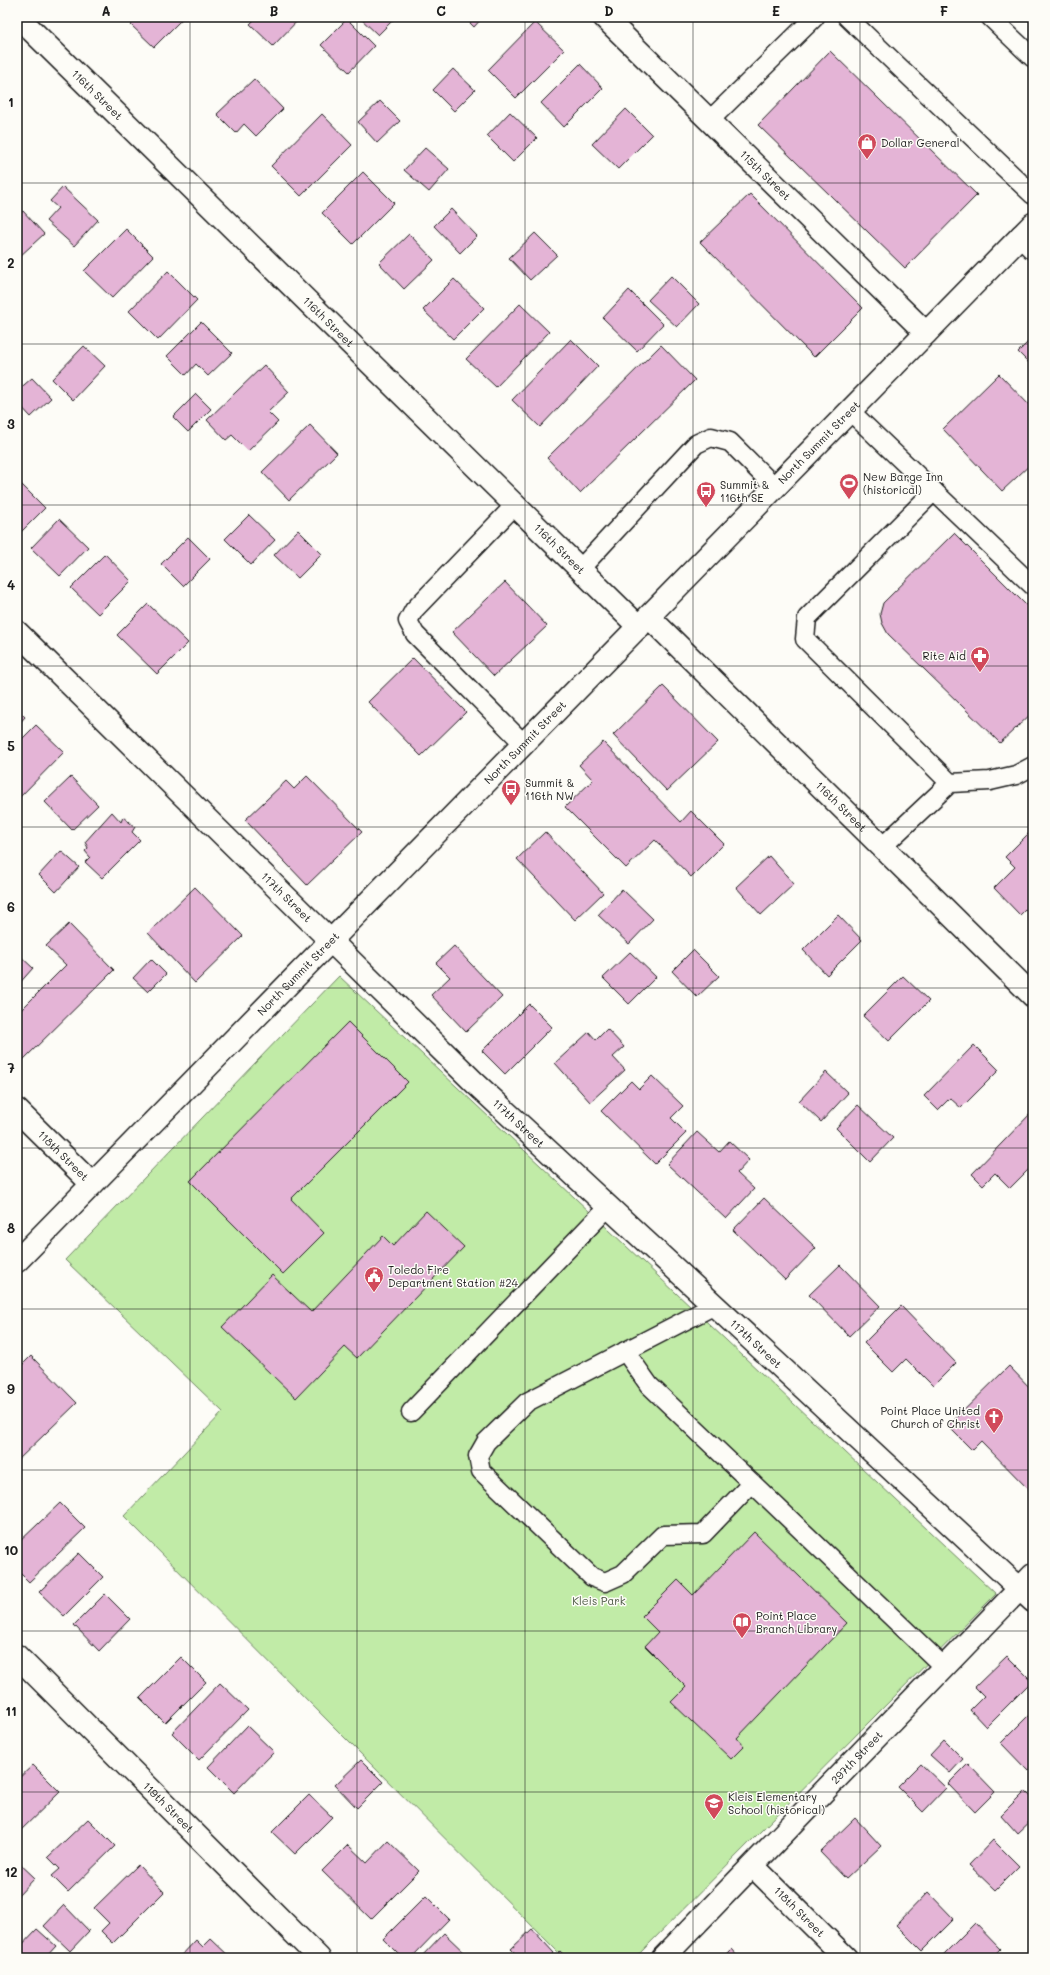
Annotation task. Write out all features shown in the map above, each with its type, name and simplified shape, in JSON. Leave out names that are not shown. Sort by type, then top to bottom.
[{"type":"street","name":"116th Street","points":[[18,17],[580,568],[644,622],[882,847],[1033,996]]},
{"type":"street","name":"115th Street","points":[[604,17],[926,334]]},
{"type":"street","name":"North Summit Street","points":[[17,1261],[926,334],[1029,236]]},
{"type":"street","name":"117th Street","points":[[17,632],[476,1083],[715,1305],[1029,1588]]},
{"type":"street","name":"118th Street","points":[[17,1110],[92,1184]]},
{"type":"street","name":"297th Street","points":[[664,1958],[944,1667],[1029,1588]]},
{"type":"street","name":"119th Street","points":[[17,1656],[319,1958]]},
{"type":"street","name":"118th Street","points":[[753,1866],[846,1958]]},
{"type":"lane","points":[[709,121],[816,17]]},
{"type":"lane","points":[[847,17],[1033,195]]},
{"type":"lane","points":[[990,17],[1033,58]]},
{"type":"lane","points":[[850,411],[1033,586]]},
{"type":"lane","points":[[580,568],[696,444],[711,437],[730,442],[776,487]]},
{"type":"lane","points":[[934,491],[807,618],[805,639],[950,783]]},
{"type":"lane","points":[[515,505],[414,610],[408,621],[415,634],[524,744]]},
{"type":"lane","points":[[882,847],[950,783],[990,781],[1016,775],[1033,766]]},
{"type":"lane","points":[[411,1412],[609,1206]]},
{"type":"lane","points":[[715,1305],[527,1402],[486,1442],[478,1456],[481,1471],[592,1577],[605,1582],[623,1574],[663,1535],[703,1534],[752,1483]]},
{"type":"lane","points":[[625,1351],[649,1385],[944,1667]]},
{"type":"green space","name":"Kleis Park","points":[[339,976],[996,1594],[635,1958],[564,1958],[124,1516],[223,1412],[65,1260]]},
{"type":"building","points":[[138,17],[184,17],[154,47],[131,25]]},
{"type":"building","points":[[257,17],[301,17],[273,46],[250,24]]},
{"type":"building","points":[[359,17],[396,17],[378,35]]},
{"type":"building","points":[[464,17],[483,17],[474,27]]},
{"type":"building","points":[[347,19],[374,46],[349,72],[321,45]]},
{"type":"building","points":[[535,22],[564,50],[516,98],[488,70]]},
{"type":"building","name":"Dollar General","points":[[830,51],[977,195],[905,268],[758,125]]},
{"type":"building","points":[[580,64],[603,88],[564,127],[541,103]]},
{"type":"building","points":[[453,69],[475,90],[454,111],[433,90]]},
{"type":"building","points":[[254,79],[283,109],[256,136],[244,124],[236,133],[217,114]]},
{"type":"building","points":[[380,101],[400,121],[377,143],[358,122]]},
{"type":"building","points":[[626,109],[652,135],[618,169],[592,144]]},
{"type":"building","points":[[510,112],[537,138],[513,162],[487,136]]},
{"type":"building","points":[[322,114],[352,145],[301,196],[271,166]]},
{"type":"building","points":[[425,148],[449,169],[429,192],[404,170]]},
{"type":"building","points":[[363,172],[394,203],[353,244],[322,213]]},
{"type":"building","points":[[63,187],[98,220],[74,246],[46,221],[58,208],[50,201]]},
{"type":"building","points":[[750,194],[863,308],[814,357],[700,242]]},
{"type":"building","points":[[451,209],[477,236],[460,253],[434,226]]},
{"type":"building","points":[[23,211],[44,234],[19,257],[17,255],[17,216]]},
{"type":"building","points":[[126,229],[153,256],[112,298],[84,271]]},
{"type":"building","points":[[535,233],[557,255],[530,280],[509,258]]},
{"type":"building","points":[[409,234],[434,260],[404,289],[379,263]]},
{"type":"building","points":[[168,271],[197,300],[158,340],[129,311]]},
{"type":"building","points":[[671,276],[699,304],[677,327],[648,300]]},
{"type":"building","points":[[454,279],[484,308],[453,339],[423,310]]},
{"type":"building","points":[[629,290],[663,324],[637,351],[603,318]]},
{"type":"building","points":[[520,304],[549,332],[496,387],[466,359]]},
{"type":"building","points":[[201,322],[232,353],[208,376],[196,364],[186,375],[167,356]]},
{"type":"building","points":[[1033,337],[1033,367],[1018,352]]},
{"type":"building","points":[[571,339],[598,366],[540,427],[512,400]]},
{"type":"building","points":[[661,345],[695,380],[580,493],[547,458]]},
{"type":"building","points":[[84,346],[105,366],[73,400],[52,379]]},
{"type":"building","points":[[264,365],[289,392],[268,412],[278,422],[248,451],[232,435],[226,440],[207,420]]},
{"type":"building","points":[[999,374],[1033,409],[1033,462],[1002,491],[943,429]]},
{"type":"building","points":[[32,378],[51,398],[31,417],[17,402],[17,391]]},
{"type":"building","points":[[196,394],[211,409],[188,432],[173,417]]},
{"type":"building","points":[[310,425],[337,453],[289,500],[262,472]]},
{"type":"building","points":[[17,480],[45,508],[17,536]]},
{"type":"building","points":[[249,515],[275,540],[251,565],[225,539]]},
{"type":"building","points":[[59,519],[88,547],[60,576],[31,548]]},
{"type":"building","points":[[298,530],[322,554],[298,578],[274,555]]},
{"type":"building","name":"Rite Aid","points":[[954,533],[1033,612],[1033,712],[1000,743],[888,634],[882,623],[880,614],[883,603]]},
{"type":"building","points":[[188,537],[210,559],[183,586],[161,564]]},
{"type":"building","points":[[105,554],[131,581],[98,614],[71,588]]},
{"type":"building","points":[[505,582],[547,626],[494,676],[452,632]]},
{"type":"building","points":[[148,604],[188,643],[157,674],[117,635]]},
{"type":"building","points":[[413,658],[466,712],[421,756],[368,702]]},
{"type":"building","points":[[663,686],[718,742],[667,791],[613,735]]},
{"type":"building","points":[[17,709],[25,717],[17,726]]},
{"type":"building","points":[[36,725],[64,752],[17,800],[17,744]]},
{"type":"building","points":[[603,742],[681,822],[691,811],[724,844],[691,877],[655,840],[626,868],[565,807],[593,780],[579,765]]},
{"type":"building","points":[[307,776],[362,832],[307,885],[245,820],[286,781],[294,789]]},
{"type":"building","points":[[71,777],[98,805],[72,830],[45,802]]},
{"type":"building","points":[[112,812],[121,822],[123,817],[135,827],[132,832],[140,840],[102,878],[85,862],[90,857],[85,851],[88,848],[85,842]]},
{"type":"building","points":[[1032,830],[1033,902],[1020,915],[994,888],[1015,867],[1005,857]]},
{"type":"building","points":[[545,832],[603,893],[575,920],[517,859]]},
{"type":"building","points":[[61,851],[79,867],[56,892],[39,875]]},
{"type":"building","points":[[769,856],[794,884],[761,915],[736,887]]},
{"type":"building","points":[[195,887],[243,936],[195,983],[148,933]]},
{"type":"building","points":[[622,889],[653,919],[629,944],[598,915]]},
{"type":"building","points":[[838,915],[862,940],[827,975],[803,950]]},
{"type":"building","points":[[69,924],[114,970],[19,1064],[17,1063],[17,1014],[66,965],[46,946]]},
{"type":"building","points":[[454,946],[502,997],[466,1032],[431,995],[450,977],[436,963]]},
{"type":"building","points":[[693,950],[719,976],[697,997],[672,971]]},
{"type":"building","points":[[630,952],[656,977],[629,1004],[603,978]]},
{"type":"building","points":[[17,953],[33,968],[17,986]]},
{"type":"building","points":[[151,959],[166,974],[148,992],[133,978]]},
{"type":"building","points":[[903,976],[929,1001],[889,1041],[863,1016]]},
{"type":"building","points":[[529,1004],[552,1027],[505,1074],[482,1051]]},
{"type":"building","points":[[348,1022],[408,1082],[291,1199],[324,1233],[283,1274],[190,1181]]},
{"type":"building","points":[[607,1029],[624,1047],[613,1057],[625,1070],[590,1102],[555,1063],[589,1032],[596,1040]]},
{"type":"building","points":[[974,1045],[999,1070],[961,1108],[950,1098],[938,1110],[924,1096]]},
{"type":"building","points":[[826,1072],[848,1093],[821,1122],[799,1101]]},
{"type":"building","points":[[652,1076],[683,1106],[671,1118],[686,1133],[655,1164],[601,1111],[631,1081],[639,1089]]},
{"type":"building","points":[[858,1105],[893,1138],[870,1162],[836,1128]]},
{"type":"building","points":[[1033,1111],[1033,1165],[1010,1188],[995,1173],[983,1185],[972,1174]]},
{"type":"building","points":[[697,1132],[719,1152],[729,1141],[749,1160],[737,1173],[754,1189],[726,1219],[667,1164]]},
{"type":"building","points":[[764,1198],[816,1248],[785,1280],[733,1230]]},
{"type":"building","name":"Toledo Fire Department Station #24","points":[[426,1211],[464,1247],[357,1358],[345,1347],[296,1398],[222,1327],[272,1275],[311,1312],[383,1236],[393,1246]]},
{"type":"building","points":[[840,1265],[880,1306],[849,1336],[809,1295]]},
{"type":"building","points":[[901,1306],[956,1363],[933,1386],[906,1359],[893,1372],[864,1343]]},
{"type":"building","points":[[31,1356],[77,1403],[17,1461],[17,1370]]},
{"type":"building","name":"Point Place United Church of Christ","points":[[1009,1366],[1033,1391],[1033,1494],[981,1441],[972,1450],[948,1426]]},
{"type":"building","points":[[60,1503],[85,1528],[29,1582],[17,1570],[17,1544]]},
{"type":"building","name":"Point Place Branch Library","points":[[754,1532],[847,1623],[737,1738],[744,1746],[731,1759],[671,1702],[686,1687],[645,1646],[658,1632],[642,1616],[678,1580],[693,1595]]},
{"type":"building","points":[[79,1553],[103,1577],[64,1616],[39,1592]]},
{"type":"building","points":[[105,1594],[130,1619],[99,1651],[74,1625]]},
{"type":"building","points":[[1007,1656],[1032,1681],[986,1727],[970,1710],[984,1696],[975,1687]]},
{"type":"building","points":[[181,1657],[206,1682],[165,1723],[140,1698]]},
{"type":"building","points":[[220,1683],[248,1710],[199,1760],[172,1733]]},
{"type":"building","points":[[1033,1711],[1033,1766],[1028,1771],[1001,1743]]},
{"type":"building","points":[[247,1726],[274,1752],[234,1793],[208,1767]]},
{"type":"building","points":[[944,1740],[963,1759],[950,1773],[930,1755]]},
{"type":"building","points":[[361,1760],[383,1782],[357,1808],[335,1785]]},
{"type":"building","points":[[921,1764],[946,1788],[923,1812],[898,1787]]},
{"type":"building","points":[[968,1764],[995,1792],[975,1812],[948,1784]]},
{"type":"building","points":[[33,1765],[60,1792],[17,1834],[17,1780]]},
{"type":"building","points":[[1025,1791],[1033,1799],[1033,1818],[1017,1833],[1001,1815]]},
{"type":"building","points":[[309,1795],[332,1817],[295,1854],[272,1832]]},
{"type":"building","points":[[855,1818],[881,1846],[846,1879],[820,1852]]},
{"type":"building","points":[[88,1819],[115,1846],[68,1892],[52,1876],[60,1869],[48,1857]]},
{"type":"building","points":[[993,1840],[1019,1866],[995,1890],[969,1865]]},
{"type":"building","points":[[388,1841],[419,1871],[371,1919],[322,1871],[348,1845],[367,1863]]},
{"type":"building","points":[[17,1861],[35,1878],[17,1897]]},
{"type":"building","points":[[138,1865],[164,1892],[113,1943],[101,1931],[109,1923],[94,1908]]},
{"type":"building","points":[[928,1892],[954,1919],[922,1951],[896,1925]]},
{"type":"building","points":[[426,1896],[449,1919],[411,1958],[402,1958],[383,1939]]},
{"type":"building","points":[[64,1905],[89,1931],[70,1951],[44,1926]]},
{"type":"building","points":[[975,1923],[1000,1949],[991,1958],[940,1958]]},
{"type":"building","points":[[37,1929],[56,1946],[45,1958],[25,1958],[17,1950]]},
{"type":"building","points":[[532,1929],[554,1953],[549,1958],[520,1958],[511,1949]]},
{"type":"building","points":[[444,1933],[469,1957],[420,1958]]},
{"type":"building","points":[[211,1939],[231,1958],[179,1958],[196,1940],[203,1947]]},
{"type":"building","points":[[731,1949],[739,1958],[722,1958]]},
{"type":"building","points":[[560,1951],[567,1958],[554,1958]]},
{"type":"place","name":"Dollar General","points":[[867,160]]},
{"type":"place","name":"New Barge Inn (historical)","points":[[849,500]]},
{"type":"place","name":"Summit & 116th SE","points":[[706,508]]},
{"type":"place","name":"Rite Aid","points":[[980,673]]},
{"type":"place","name":"Summit & 116th NW","points":[[511,806]]},
{"type":"place","name":"Toledo Fire Department Station #24","points":[[374,1293]]},
{"type":"place","name":"Point Place United Church of Christ","points":[[994,1434]]},
{"type":"place","name":"Point Place Branch Library","points":[[742,1639]]},
{"type":"place","name":"Kleis Elementary School (historical)","points":[[714,1820]]}]
